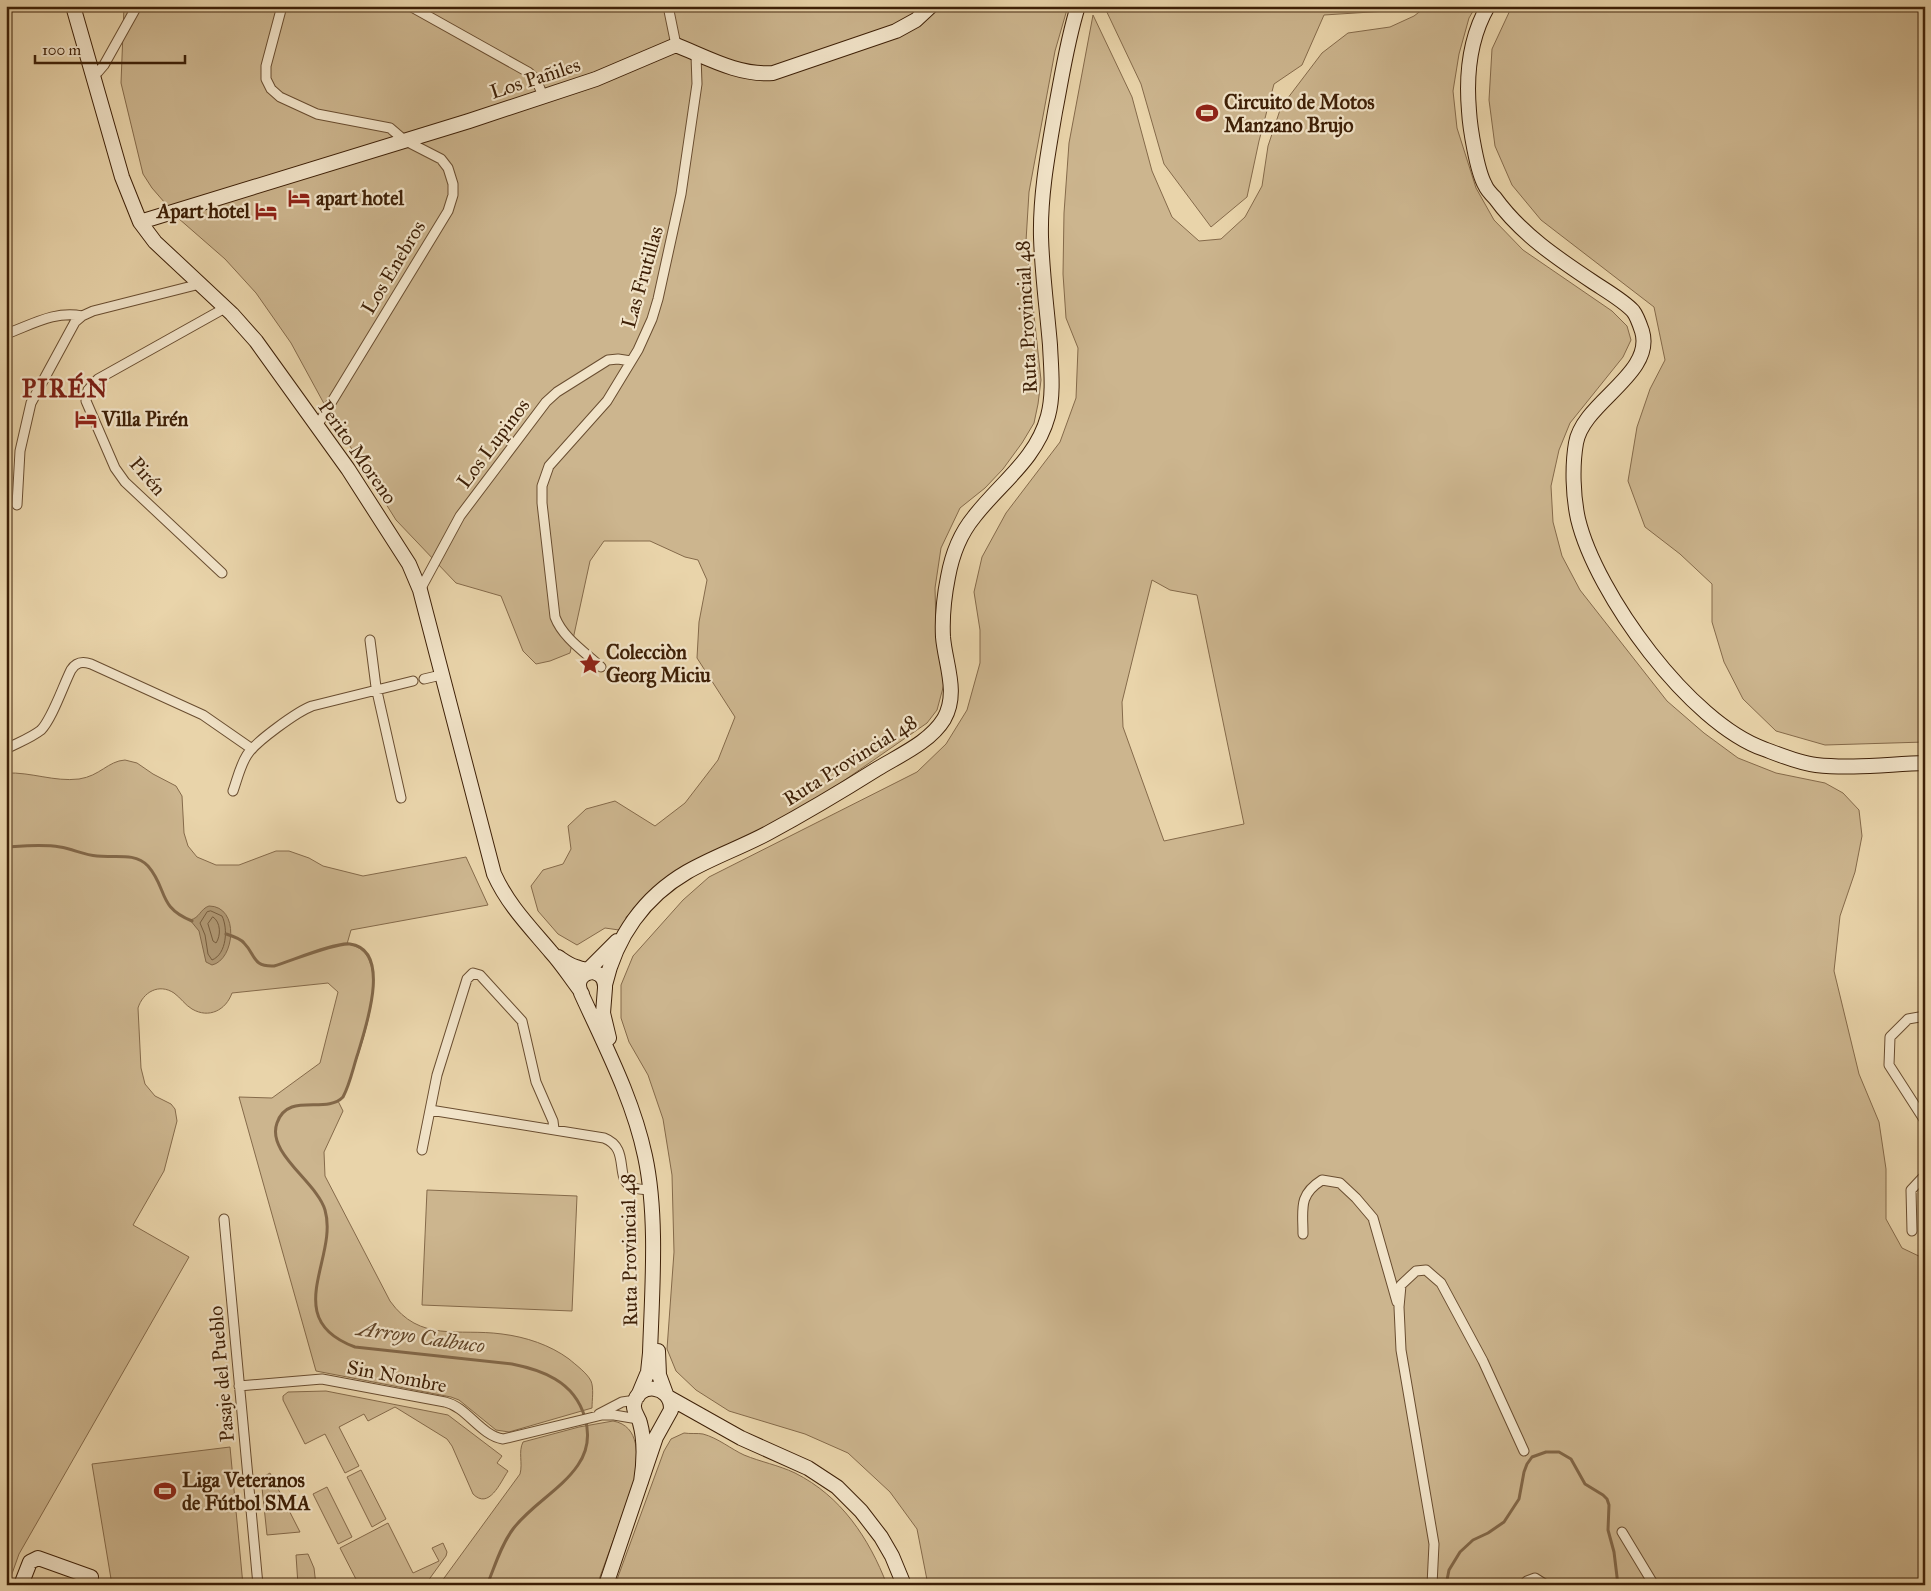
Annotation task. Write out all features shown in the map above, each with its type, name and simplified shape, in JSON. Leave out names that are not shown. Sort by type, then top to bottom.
[{"type":"main road","name":"Perito Moreno","points":[[73,6],[122,177],[140,222],[155,242],[225,308],[256,341],[344,462],[409,564],[420,590],[494,874],[512,907],[552,953],[585,980]]},
{"type":"main road","points":[[676,46],[696,55],[752,73],[773,73],[896,31],[910,24],[931,6]]},
{"type":"main road","name":"Ruta Provincial 48","points":[[639,1488],[643,1451],[639,1420],[634,1408],[648,1372],[650,1353],[654,1189],[632,1110],[585,980],[626,931],[645,904],[672,881],[767,834],[866,776],[920,742],[934,731],[944,718],[952,687],[943,639],[942,614],[948,574],[953,557],[960,537],[972,519],[991,496],[1020,468],[1032,450],[1048,417],[1051,402],[1051,363],[1042,266],[1041,210],[1047,158],[1065,57],[1078,6]]},
{"type":"main road","points":[[1488,6],[1479,22],[1470,62],[1467,90],[1470,124],[1485,186],[1507,215],[1549,252],[1634,312],[1643,334],[1641,354],[1631,373],[1583,424],[1576,442],[1574,481],[1578,518],[1591,556],[1632,628],[1690,699],[1710,718],[1762,749],[1814,765],[1847,766],[1925,762]]},
{"type":"main road","name":"Los Pañiles","points":[[140,222],[596,79],[676,46]]},
{"type":"main road","name":"Ruta Provincial 48","points":[[606,1585],[656,1437],[671,1410],[667,1395],[660,1382],[658,1368],[660,1242],[652,1156],[641,1118],[604,1023],[605,987],[612,960],[626,931]]},
{"type":"main road","name":"Perito Moreno","points":[[552,953],[573,966],[585,980]]},
{"type":"main road","points":[[602,976],[605,987],[602,994],[596,998],[590,998],[585,980],[602,976]]},
{"type":"main road","points":[[637,1398],[644,1391],[651,1388],[659,1390],[709,1421],[748,1442],[808,1468],[837,1487],[857,1506],[877,1533],[892,1556],[904,1585]]},
{"type":"main road","points":[[639,1420],[651,1425],[682,1416],[709,1421]]},
{"type":"main road","points":[[21,1585],[28,1565],[34,1559],[41,1558],[91,1577]]},
{"type":"street","points":[[92,74],[98,72],[104,65],[137,6]]},
{"type":"street","name":"Los Enebros","points":[[282,6],[266,66],[266,78],[271,89],[280,97],[317,114],[390,128],[404,140],[436,156],[445,163],[452,178],[452,200],[448,211],[317,426]]},
{"type":"street","points":[[410,6],[528,72],[536,78],[543,96]]},
{"type":"street","points":[[668,6],[676,46]]},
{"type":"street","name":"Las Frutillas","points":[[601,667],[566,636],[555,617],[542,503],[542,486],[545,472],[552,461],[602,408],[643,339],[655,309],[680,202],[696,90],[696,55]]},
{"type":"street","points":[[17,505],[20,451],[31,403],[69,331],[82,316],[93,311],[200,284]]},
{"type":"street","name":"Pirén","points":[[222,573],[125,482],[116,468],[86,401],[88,390],[98,379],[225,308]]},
{"type":"street","points":[[6,334],[55,315],[70,314],[82,316]]},
{"type":"street","name":"Los Lupinos","points":[[420,590],[460,516],[546,402],[557,392],[608,360],[631,361]]},
{"type":"street","points":[[370,640],[377,690],[401,798]]},
{"type":"street","points":[[6,748],[42,728],[48,720],[70,670],[81,662],[90,664],[198,712],[252,749]]},
{"type":"street","points":[[424,679],[441,674]]},
{"type":"street","points":[[233,792],[244,761],[252,749],[304,710],[413,681]]},
{"type":"street","points":[[422,1150],[437,1075],[467,979],[470,974],[476,973],[480,975],[522,1021],[534,1077],[558,1130]]},
{"type":"street","points":[[1925,1016],[1908,1019],[1890,1037],[1889,1065],[1925,1120]]},
{"type":"street","points":[[430,1110],[558,1130],[608,1140],[619,1151],[627,1183],[633,1188],[654,1189]]},
{"type":"street","points":[[1912,1231],[1911,1190],[1925,1175]]},
{"type":"street","points":[[1303,1234],[1303,1203],[1309,1188],[1322,1180],[1340,1183],[1373,1218],[1398,1307],[1401,1350],[1434,1544],[1432,1585]]},
{"type":"street","name":"Pasaje del Pueblo","points":[[224,1219],[258,1585]]},
{"type":"street","points":[[1398,1307],[1401,1286],[1416,1271],[1426,1270],[1441,1283],[1483,1362],[1524,1452]]},
{"type":"street","name":"Sin Nombre","points":[[239,1386],[327,1380],[448,1402],[492,1435],[503,1439],[594,1416],[614,1415],[639,1420]]},
{"type":"street","name":"Sin Nombre","points":[[594,1416],[622,1402],[637,1398]]},
{"type":"street","points":[[1622,1532],[1654,1585]]},
{"type":"street","points":[[1522,1585],[1527,1580],[1535,1578],[1546,1585]]},
{"type":"shaded area","points":[[124,6],[1068,6],[1055,51],[1029,192],[1026,241],[1041,380],[1038,404],[1034,423],[1022,443],[1003,469],[985,488],[960,508],[941,548],[935,588],[936,627],[942,655],[944,684],[937,710],[927,723],[767,834],[634,910],[626,917],[626,931],[605,928],[577,945],[558,934],[538,911],[531,886],[543,870],[563,864],[571,849],[568,826],[586,809],[615,801],[655,826],[685,803],[718,760],[735,717],[697,658],[699,622],[707,580],[698,560],[685,557],[650,541],[604,541],[590,561],[570,653],[536,664],[523,651],[501,596],[456,583],[396,520],[328,411],[291,343],[256,293],[225,259],[178,218],[152,188],[143,174],[121,83]]},
{"type":"shaded area","name":"Circuito de Motos Manzano Brujo","points":[[1104,6],[1408,6],[1402,10],[1324,15],[1302,65],[1274,84],[1247,197],[1211,227],[1164,164],[1141,84]]},
{"type":"shaded area","points":[[1427,6],[1476,6],[1469,18],[1459,54],[1453,91],[1457,128],[1476,188],[1494,220],[1523,250],[1612,311],[1627,326],[1631,340],[1623,357],[1570,423],[1559,450],[1551,486],[1553,522],[1562,556],[1580,590],[1667,701],[1704,733],[1738,758],[1776,773],[1825,783],[1843,793],[1859,810],[1862,836],[1855,872],[1840,916],[1834,971],[1859,1074],[1879,1122],[1886,1169],[1886,1219],[1902,1248],[1925,1259],[1925,1585],[928,1585],[917,1529],[890,1492],[848,1453],[805,1434],[729,1411],[696,1390],[676,1371],[667,1349],[674,1252],[672,1175],[663,1119],[648,1075],[629,1042],[621,1018],[621,985],[633,956],[683,900],[709,877],[917,772],[946,744],[967,710],[980,663],[980,630],[974,592],[982,557],[1006,513],[1060,442],[1076,398],[1078,348],[1066,318],[1063,274],[1064,213],[1069,143],[1093,15],[1132,97],[1152,171],[1172,217],[1199,241],[1221,239],[1245,217],[1262,186],[1268,146],[1281,107],[1322,53],[1348,33],[1390,27],[1414,16]],"holes":[[[1152,580],[1170,590],[1197,595],[1244,824],[1164,841],[1123,727],[1122,702]]]},
{"type":"shaded area","points":[[1512,6],[1925,6],[1925,742],[1825,745],[1776,731],[1743,699],[1724,662],[1712,622],[1712,584],[1680,554],[1645,527],[1628,481],[1637,427],[1650,389],[1665,360],[1654,307],[1541,220],[1512,185],[1495,146],[1489,100],[1492,49]]},
{"type":"shaded area","points":[[125,760],[137,763],[176,786],[182,796],[184,833],[188,846],[197,857],[216,865],[239,865],[276,851],[289,851],[309,858],[323,866],[363,876],[466,857],[488,905],[351,930],[347,944],[363,951],[371,965],[373,985],[371,1008],[346,1090],[343,1097],[338,1101],[343,1111],[324,1152],[325,1176],[390,1301],[402,1314],[414,1323],[427,1328],[441,1331],[511,1335],[537,1342],[554,1350],[581,1369],[591,1381],[592,1408],[509,1432],[496,1430],[459,1400],[451,1397],[316,1371],[239,1097],[272,1098],[320,1063],[338,992],[328,983],[232,993],[226,1004],[221,1008],[211,1013],[205,1013],[198,1012],[187,1006],[174,993],[168,990],[157,989],[140,1002],[138,1008],[141,1068],[145,1084],[155,1096],[171,1104],[175,1109],[177,1121],[164,1171],[133,1225],[189,1257],[19,1554],[8,1585],[6,1585],[6,773],[70,780],[93,775],[114,763]]},
{"type":"shaded area","points":[[427,1190],[577,1196],[572,1311],[422,1305]]},
{"type":"shaded area","points":[[326,1391],[448,1415],[502,1456],[497,1463],[508,1471],[494,1493],[484,1499],[479,1498],[473,1494],[452,1446],[447,1439],[395,1407],[368,1421],[364,1414],[339,1427],[359,1466],[345,1473],[325,1434],[305,1444],[283,1400],[283,1396],[288,1392]]},
{"type":"shaded area","points":[[613,1421],[629,1429],[633,1436],[637,1452],[636,1478],[597,1585],[439,1585],[520,1474],[523,1442],[579,1427]]},
{"type":"shaded area","points":[[684,1433],[709,1436],[744,1455],[789,1470],[811,1482],[840,1506],[852,1520],[872,1551],[887,1585],[615,1585],[664,1451],[671,1439]]},
{"type":"shaded area","name":"Liga Veteranos de Fútbol SMA","points":[[230,1447],[243,1585],[112,1585],[92,1464]]},
{"type":"shaded area","points":[[361,1470],[386,1519],[372,1527],[347,1477]]},
{"type":"shaded area","points":[[270,1473],[300,1532],[267,1535],[261,1478]]},
{"type":"shaded area","points":[[327,1487],[352,1537],[338,1544],[313,1494]]},
{"type":"shaded area","points":[[388,1523],[413,1573],[439,1561],[432,1548],[443,1543],[447,1552],[446,1556],[425,1585],[359,1585],[340,1548]]},
{"type":"shaded area","points":[[308,1554],[314,1568],[316,1585],[298,1585],[296,1555]]},
{"type":"water","points":[[209,906],[219,908],[226,915],[230,923],[231,934],[226,954],[220,961],[212,965],[206,962],[199,931],[190,920]]},
{"type":"waterway","name":"Arroyo Calbuco","points":[[6,847],[53,846],[92,855],[124,856],[137,859],[148,866],[154,874],[164,897],[173,910],[192,921]]},
{"type":"waterway","name":"Arroyo Calbuco","points":[[226,934],[242,941],[255,959],[262,965],[267,966],[274,966],[343,944],[350,944],[363,949],[370,960],[373,975],[370,1010],[348,1087],[343,1097],[336,1102],[327,1104],[298,1105],[290,1108],[282,1113],[277,1123],[276,1134],[285,1156],[313,1189],[325,1210],[327,1229],[317,1286],[316,1304],[320,1321],[332,1335],[355,1347],[512,1364],[534,1370],[550,1376],[565,1386],[574,1396],[585,1418],[587,1442],[584,1454],[578,1465],[555,1490],[528,1512],[513,1529],[502,1549],[487,1585]]},
{"type":"waterway","points":[[1446,1585],[1449,1570],[1460,1552],[1473,1540],[1504,1522],[1519,1499],[1527,1464],[1532,1457],[1546,1452],[1559,1452],[1571,1459],[1585,1484],[1607,1499],[1609,1505],[1608,1530],[1614,1552],[1618,1585]]},
{"type":"place","name":"Circuito de Motos Manzano Brujo","points":[[1207,113]]},
{"type":"place","name":"apart hotel","points":[[299,198]]},
{"type":"place","name":"Apart hotel","points":[[266,211]]},
{"type":"place","name":"Villa Pirén","points":[[86,419]]},
{"type":"place","name":"Colecciòn Georg Miciu","points":[[590,664]]},
{"type":"place","name":"Liga Veteranos de Fútbol SMA","points":[[165,1491]]},
{"type":"district","name":"PIRÉN","points":[[65,388]]}]
